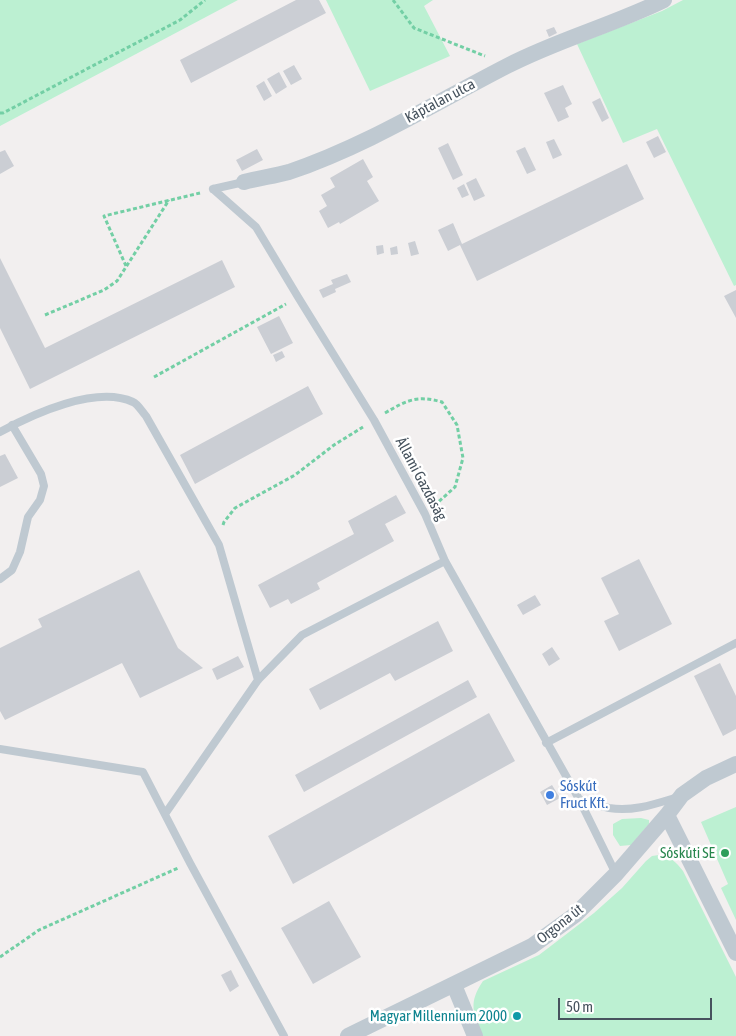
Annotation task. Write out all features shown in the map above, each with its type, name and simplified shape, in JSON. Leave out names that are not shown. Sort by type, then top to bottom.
[{"type":"street","name":"Káptalan utca","points":[[244,182],[287,172],[323,159],[383,132],[508,66],[555,44],[664,0]]},
{"type":"street","name":"Orgona út","points":[[348,1036],[532,946],[575,915],[616,874],[682,795],[706,778],[736,764]]},
{"type":"street","points":[[667,815],[736,953]]},
{"type":"street","points":[[454,985],[475,1036]]},
{"type":"lane","name":"Káptalan utca","points":[[213,189],[244,182]]},
{"type":"lane","name":"Állami Gazdaság","points":[[213,189],[256,227],[374,420],[425,514],[445,561],[578,799],[616,874]]},
{"type":"lane","points":[[0,432],[12,425],[62,406],[90,398],[115,397],[135,403],[146,416],[219,545],[258,680]]},
{"type":"lane","points":[[0,579],[12,570],[20,552],[28,517],[40,500],[44,486],[41,474],[12,425]]},
{"type":"lane","points":[[165,814],[258,680],[302,635],[445,561]]},
{"type":"lane","points":[[546,743],[736,643]]},
{"type":"lane","points":[[0,749],[143,772],[284,1036]]},
{"type":"lane","points":[[578,799],[608,808],[629,809],[652,805],[682,795]]},
{"type":"path","points":[[0,113],[180,20],[205,0]]},
{"type":"path","points":[[393,0],[414,28],[508,66]]},
{"type":"path","points":[[126,267],[104,216],[213,189]]},
{"type":"path","points":[[45,315],[104,290],[117,281],[169,200]]},
{"type":"path","points":[[154,377],[298,297]]},
{"type":"path","points":[[219,545],[224,522],[235,508],[295,475],[334,446],[401,404],[424,397],[442,402],[457,425],[464,458],[455,487],[425,514]]},
{"type":"path","points":[[0,956],[39,930],[190,863]]},
{"type":"green space","points":[[0,0],[238,0],[0,126]]},
{"type":"green space","points":[[326,0],[433,0],[424,6],[450,56],[370,91]]},
{"type":"green space","points":[[683,0],[736,0],[736,285],[734,286],[657,129],[623,143],[577,44],[662,11]]},
{"type":"green space","name":"Sóskúti SE","points":[[736,807],[736,920],[721,888],[728,884],[701,822]]},
{"type":"green space","points":[[641,818],[649,820],[649,824],[631,845],[620,846],[613,835],[613,824],[622,819]]},
{"type":"green space","points":[[659,855],[672,860],[683,871],[736,977],[736,1036],[483,1036],[475,1014],[474,1002],[483,981],[539,955],[594,913],[622,888],[652,856]]},
{"type":"building","points":[[296,0],[319,0],[326,13],[191,83],[180,60]]},
{"type":"building","points":[[554,27],[557,33],[549,37],[546,30]]},
{"type":"building","points":[[294,65],[302,79],[291,85],[283,71]]},
{"type":"building","points":[[279,72],[287,87],[276,94],[267,79]]},
{"type":"building","points":[[264,81],[272,96],[264,101],[256,86]]},
{"type":"building","points":[[563,85],[572,104],[565,108],[569,117],[558,122],[544,93]]},
{"type":"building","points":[[600,98],[609,118],[602,122],[592,102]]},
{"type":"building","points":[[658,136],[666,152],[654,158],[646,142]]},
{"type":"building","points":[[554,139],[562,155],[553,159],[546,142]]},
{"type":"building","points":[[448,143],[463,175],[453,180],[438,148]]},
{"type":"building","points":[[525,147],[536,170],[527,174],[516,151]]},
{"type":"building","points":[[257,149],[263,160],[242,171],[236,160]]},
{"type":"building","points":[[5,150],[14,166],[0,174],[0,152]]},
{"type":"building","points":[[363,159],[373,177],[367,181],[379,201],[340,224],[339,222],[328,228],[319,211],[327,206],[321,195],[335,187],[330,178]]},
{"type":"building","points":[[627,164],[644,199],[477,281],[460,245],[448,251],[438,230],[453,223],[462,244]]},
{"type":"building","points":[[476,178],[485,196],[474,201],[466,183]]},
{"type":"building","points":[[464,184],[469,195],[462,198],[457,188]]},
{"type":"building","points":[[415,241],[419,254],[411,256],[408,243]]},
{"type":"building","points":[[383,245],[384,253],[377,255],[376,246]]},
{"type":"building","points":[[397,246],[398,254],[391,255],[390,248]]},
{"type":"building","points":[[0,258],[45,348],[222,260],[235,287],[30,389],[0,328]]},
{"type":"building","points":[[347,274],[351,282],[335,289],[336,292],[323,298],[319,290],[333,284],[331,280]]},
{"type":"building","points":[[736,290],[736,318],[724,296]]},
{"type":"building","points":[[279,316],[293,343],[271,354],[257,327]]},
{"type":"building","points":[[282,351],[285,357],[276,362],[273,355]]},
{"type":"building","points":[[308,386],[323,414],[195,484],[180,455]]},
{"type":"building","points":[[5,454],[18,478],[0,487],[0,456]]},
{"type":"building","points":[[396,495],[406,513],[385,524],[394,541],[317,583],[320,589],[291,604],[288,599],[270,608],[258,585],[354,534],[348,521]]},
{"type":"building","points":[[639,559],[672,624],[619,651],[604,621],[619,614],[601,578]]},
{"type":"building","points":[[139,570],[178,648],[203,668],[140,698],[122,663],[5,720],[0,711],[0,648],[42,627],[38,619]]},
{"type":"building","points":[[535,595],[541,605],[523,615],[517,605]]},
{"type":"building","points":[[438,621],[453,651],[395,681],[390,673],[320,710],[309,689]]},
{"type":"building","points":[[552,647],[560,659],[549,666],[542,654]]},
{"type":"building","points":[[238,656],[244,667],[217,680],[212,669]]},
{"type":"building","points":[[720,663],[736,696],[736,729],[723,736],[694,676]]},
{"type":"building","points":[[468,680],[477,697],[304,792],[295,775]]},
{"type":"building","points":[[489,713],[515,761],[293,884],[268,836]]},
{"type":"building","name":"Sóskút Fruct Kft.","points":[[552,785],[560,798],[547,805],[540,792]]},
{"type":"building","points":[[329,901],[361,957],[313,984],[281,928]]},
{"type":"building","points":[[231,970],[239,986],[230,992],[221,975]]},
{"type":"place","name":"Sóskút Fruct Kft.","points":[[550,795]]},
{"type":"place","name":"Sóskúti SE","points":[[725,853]]},
{"type":"place","name":"Magyar Millennium 2000","points":[[517,1016]]}]
